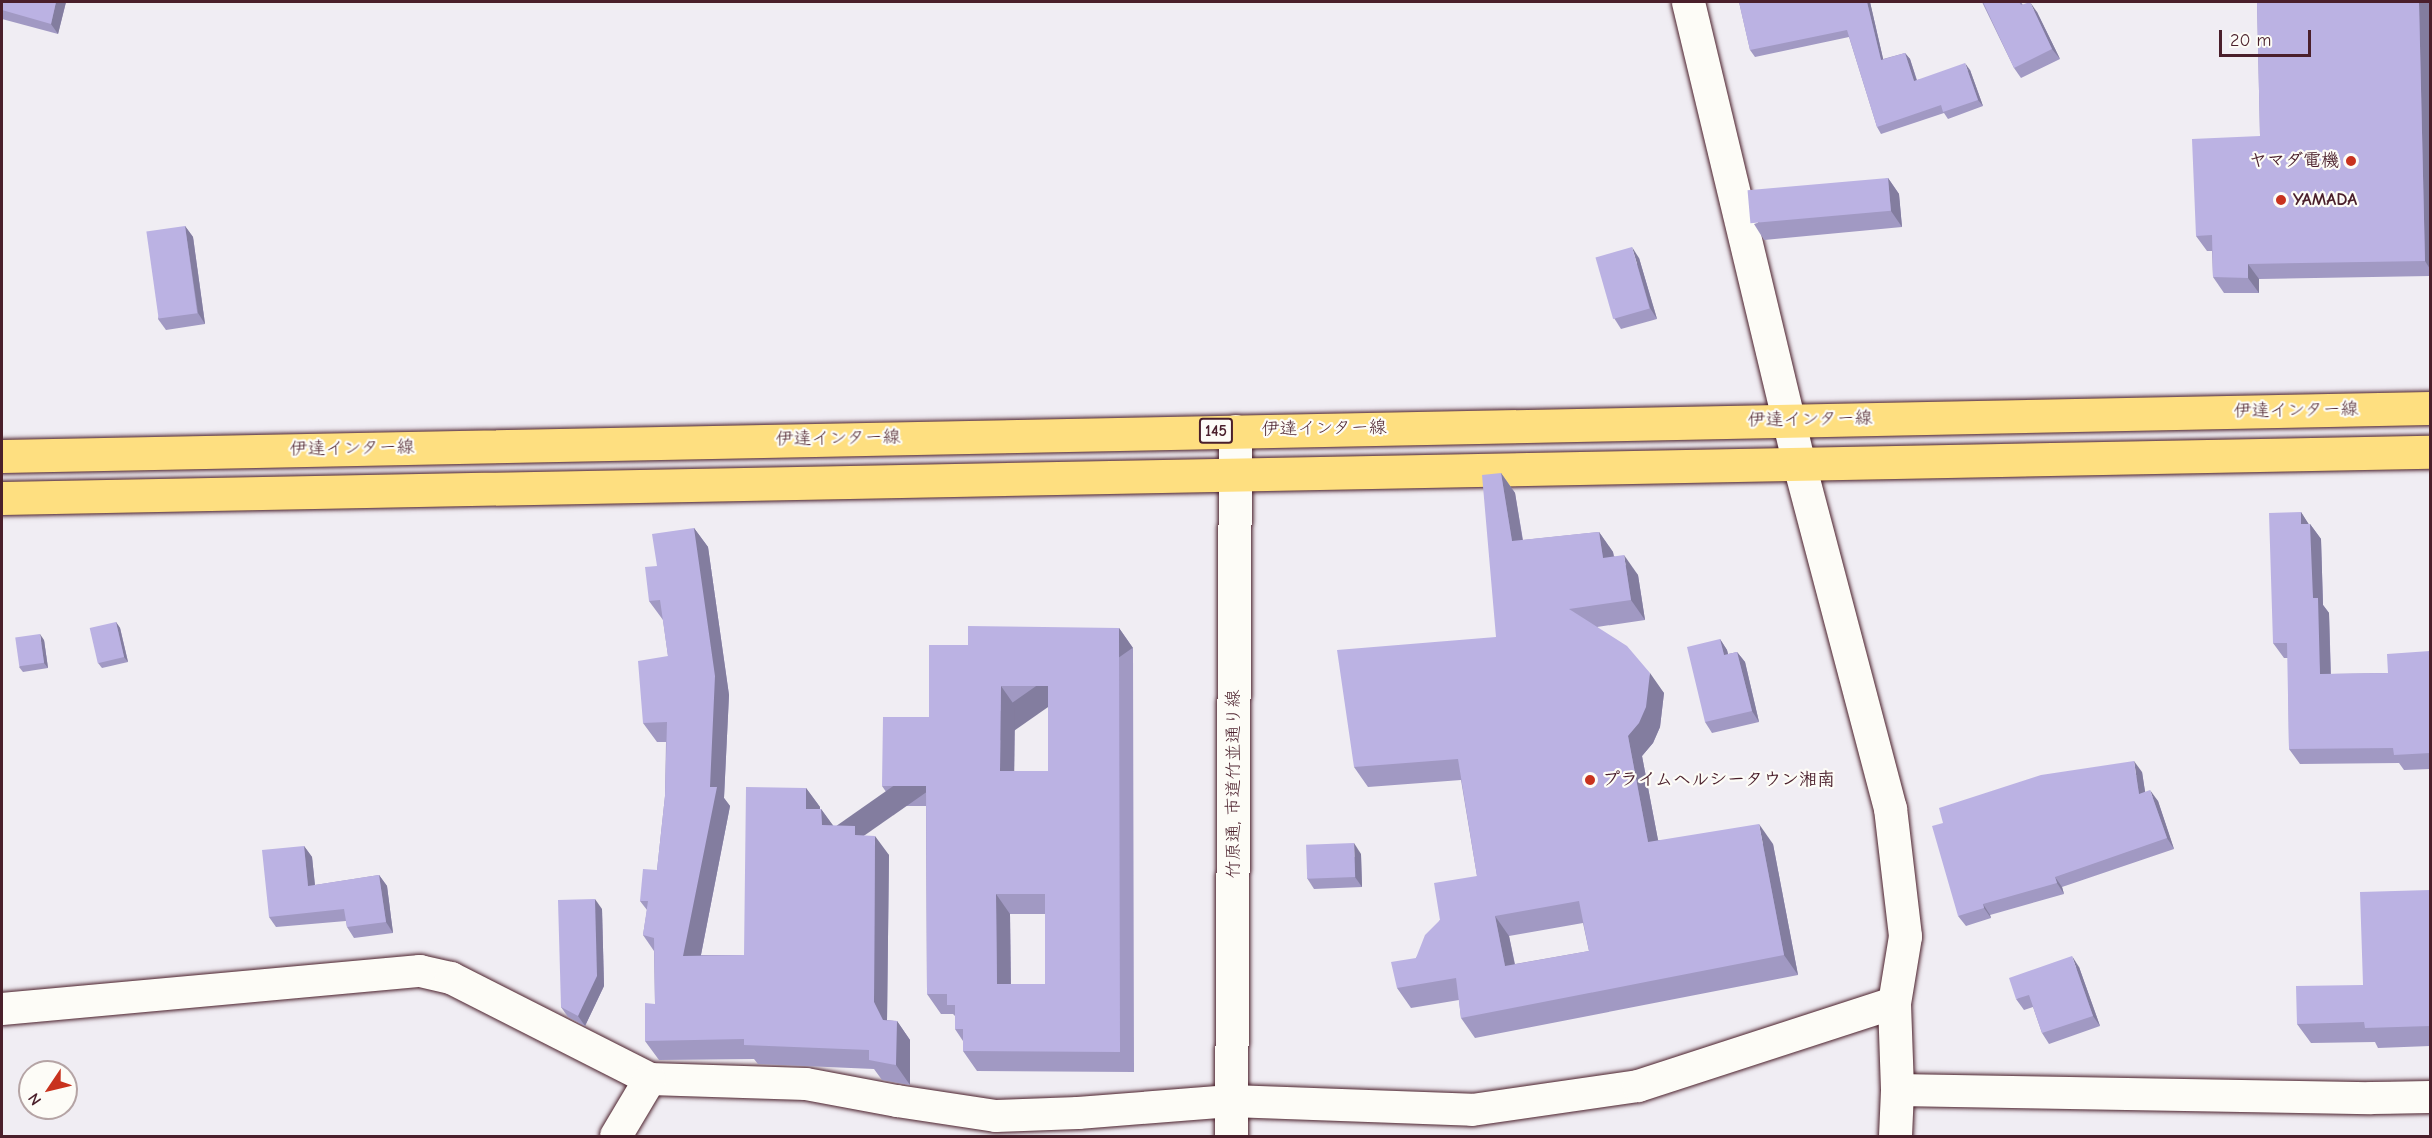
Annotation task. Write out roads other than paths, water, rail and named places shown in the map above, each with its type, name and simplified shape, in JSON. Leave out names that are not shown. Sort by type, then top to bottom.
[{"type":"main road","name":"伊達インター線","points":[[2,456],[2430,408]]},
{"type":"main road","points":[[2,498],[2430,452]]},
{"type":"street","points":[[1688,2],[1791,420],[1799,464],[1890,808],[1905,936],[1894,1003],[1896,1114],[2430,1097]]},
{"type":"street","name":"竹原通, 市道竹並通り線","points":[[1230,1137],[1235,431]]},
{"type":"street","points":[[2,1009],[420,971],[451,978],[650,1079],[806,1084],[996,1116],[1078,1113],[1232,1101],[1472,1110],[1638,1086],[1894,1003]]},
{"type":"street","points":[[616,1137],[650,1079]]},
{"type":"place","name":"ヤマダ電機","points":[[2351,161]]},
{"type":"place","name":"YAMADA","points":[[2281,200]]},
{"type":"place","name":"プライムヘルシータウン湘南","points":[[1590,780]]}]
